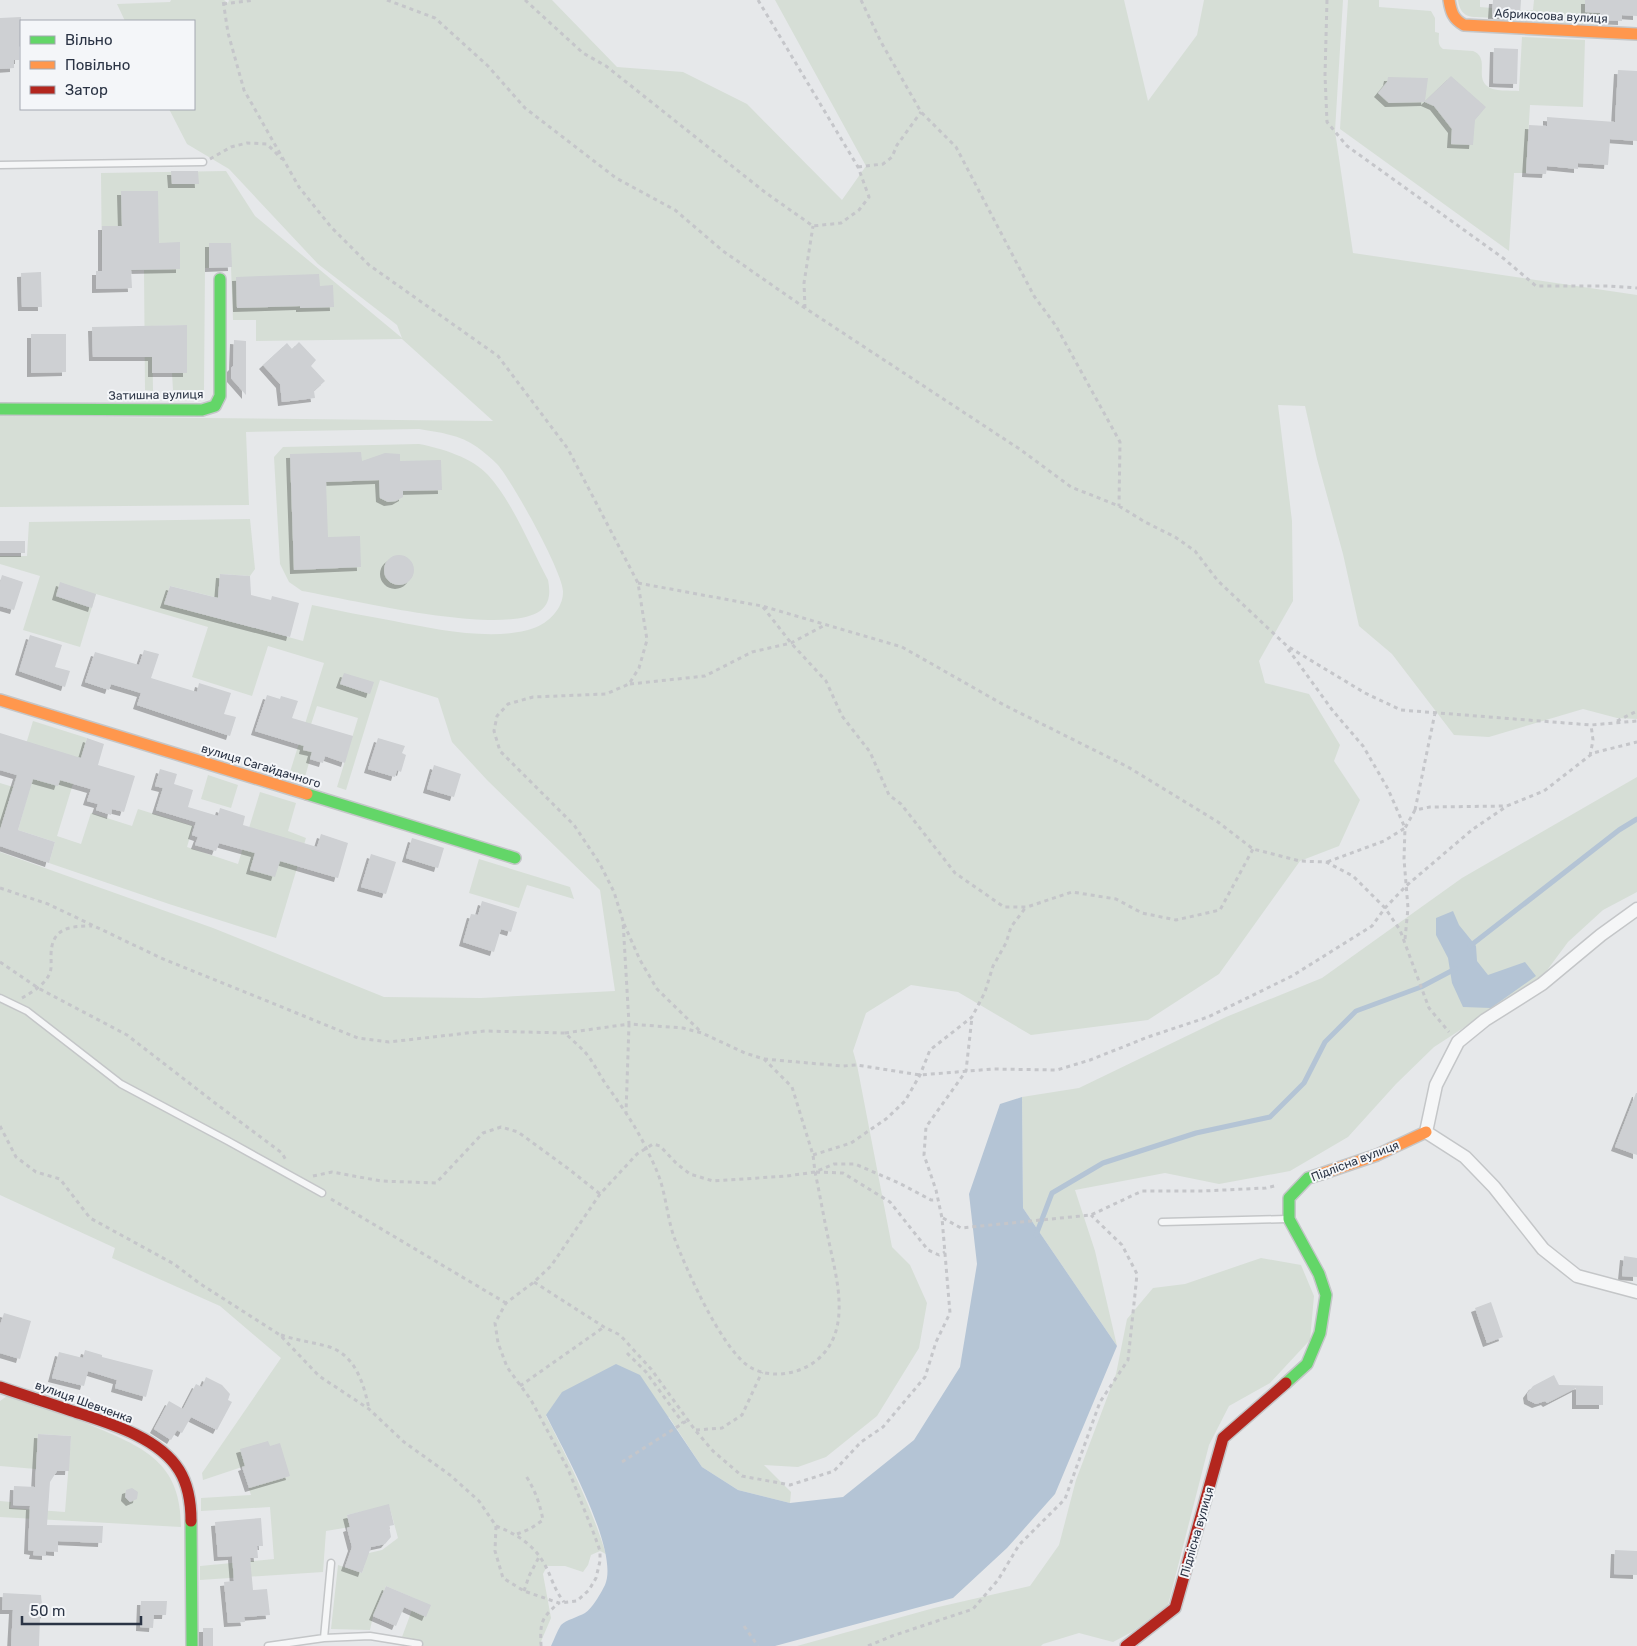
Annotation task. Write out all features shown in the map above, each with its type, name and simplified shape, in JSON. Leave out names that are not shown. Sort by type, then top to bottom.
[{"type":"street","name":"Абрикосова вулиця","points":[[1450,0],[1451,13],[1455,21],[1464,25],[1637,34]]},
{"type":"street","name":"Затишна вулиця","points":[[0,409],[202,410],[215,406],[220,396],[220,280]]},
{"type":"street","name":"вулиця Сагайдачного","points":[[0,700],[515,858]]},
{"type":"street","points":[[1637,909],[1601,935],[1542,984],[1485,1020],[1458,1042],[1436,1085],[1426,1132],[1465,1157],[1494,1187],[1543,1249],[1577,1276],[1637,1292]]},
{"type":"street","name":"Підлісна вулиця","points":[[1126,1646],[1175,1608],[1222,1438],[1306,1364],[1320,1333],[1326,1295],[1319,1274],[1288,1219],[1289,1198],[1308,1178],[1377,1155],[1426,1132]]},
{"type":"street","name":"вулиця Шевченка","points":[[0,1386],[114,1425],[155,1446],[170,1458],[181,1472],[186,1484],[191,1513],[192,1646]]},
{"type":"lane","points":[[0,165],[203,162]]},
{"type":"lane","points":[[0,998],[27,1012],[121,1084],[322,1193]]},
{"type":"lane","points":[[1162,1222],[1288,1219]]},
{"type":"lane","points":[[324,1638],[331,1563]]},
{"type":"lane","points":[[268,1646],[324,1638],[370,1636],[419,1644]]},
{"type":"path","points":[[254,0],[223,2],[228,33],[244,90],[299,187],[331,227],[369,265],[498,356],[568,450],[638,583],[647,640],[639,668],[629,684]]},
{"type":"path","points":[[387,0],[435,18],[488,66],[525,108],[616,178],[675,210],[723,251],[804,308],[1021,450],[1071,487],[1119,506],[1175,537],[1195,552],[1218,581],[1287,646],[1365,693],[1401,710],[1591,724],[1637,721]]},
{"type":"path","points":[[525,0],[582,53],[606,66],[766,193],[813,226],[842,223],[859,210],[869,197],[858,167],[758,0]]},
{"type":"path","points":[[861,0],[880,42],[921,112],[956,148],[1034,296],[1056,326],[1120,442],[1119,506]]},
{"type":"path","points":[[1327,0],[1325,75],[1328,122],[1347,146],[1503,258],[1536,286],[1637,288]]},
{"type":"path","points":[[858,167],[883,164],[892,157],[897,144],[921,112]]},
{"type":"path","points":[[203,162],[231,147],[246,143],[267,144],[285,162]]},
{"type":"path","points":[[804,308],[804,283],[813,226]]},
{"type":"path","points":[[638,583],[762,606],[902,648],[1004,705],[1128,767],[1218,822],[1253,849],[1300,861],[1326,862],[1384,841],[1406,828]]},
{"type":"path","points":[[762,606],[791,643],[826,681],[842,716],[870,752],[889,795],[901,804],[955,873],[1004,907],[1027,907],[1072,892],[1116,899],[1142,913],[1176,920],[1220,910],[1253,849]]},
{"type":"path","points":[[702,1033],[657,990],[640,960],[623,921],[614,892],[600,864],[574,825],[500,751],[494,732],[497,716],[508,704],[533,697],[606,694],[629,684],[705,676],[752,652],[791,643],[825,625]]},
{"type":"path","points":[[1287,646],[1333,711],[1363,746],[1388,788],[1406,828]]},
{"type":"path","points":[[1614,723],[1637,711]]},
{"type":"path","points":[[1405,942],[1408,908],[1404,859],[1406,828],[1415,810],[1435,713]]},
{"type":"path","points":[[1590,756],[1593,740],[1591,724]]},
{"type":"path","points":[[0,888],[48,904],[161,958],[358,1038],[389,1042],[485,1030],[564,1033],[629,1024],[684,1028],[702,1033],[745,1054],[764,1059],[842,1066],[858,1065],[920,1075],[993,1069],[1057,1070],[1090,1060],[1148,1037],[1208,1018],[1300,971],[1372,926],[1385,908],[1406,886],[1473,829],[1507,806],[1544,791],[1593,753],[1637,742]]},
{"type":"path","points":[[1415,810],[1430,807],[1507,806]]},
{"type":"path","points":[[1326,862],[1353,876],[1385,908],[1400,930],[1429,1008],[1458,1042]]},
{"type":"path","points":[[534,1282],[604,1327],[620,1335],[651,1369],[695,1430],[713,1451],[742,1476],[790,1485],[834,1471],[861,1442],[883,1427],[925,1377],[936,1342],[950,1313],[942,1218],[924,1155],[926,1128],[966,1071],[972,1017],[985,992],[993,966],[1006,943],[1011,927],[1027,907]]},
{"type":"path","points":[[623,921],[629,1024],[626,1114]]},
{"type":"path","points":[[12,1004],[38,988],[50,974],[51,949],[54,938],[62,930],[78,926],[93,926]]},
{"type":"path","points":[[0,962],[38,988],[127,1035],[282,1153],[298,1179],[332,1172],[381,1181],[436,1183],[483,1133],[501,1128],[518,1132],[600,1194]]},
{"type":"path","points":[[813,1155],[851,1143],[886,1119],[905,1101],[920,1075],[930,1050],[972,1017]]},
{"type":"path","points":[[564,1033],[585,1052],[646,1147],[659,1175],[674,1236],[691,1276],[715,1323],[730,1346],[747,1365],[762,1372],[778,1375],[812,1364],[826,1351],[836,1333],[839,1292],[813,1155],[792,1087],[764,1059]]},
{"type":"path","points":[[0,1126],[16,1157],[36,1172],[60,1179],[90,1218],[174,1264],[199,1283],[280,1335],[319,1376],[369,1409],[404,1442],[450,1474],[479,1501],[496,1526],[516,1534],[532,1546],[551,1577],[555,1590],[564,1602]]},
{"type":"path","points":[[496,1526],[496,1551],[503,1578],[524,1591],[559,1602],[577,1601],[589,1590],[596,1578],[600,1562],[600,1551],[568,1469],[531,1400],[506,1367],[498,1343],[495,1323],[506,1303],[534,1282],[551,1266],[600,1194],[637,1154],[646,1147],[653,1144],[660,1146],[690,1174],[712,1181],[787,1176],[815,1172],[843,1173],[890,1202],[928,1250],[939,1255],[945,1252]]},
{"type":"path","points":[[815,1172],[834,1164],[855,1164],[899,1183],[931,1200],[938,1200]]},
{"type":"path","points":[[942,1218],[961,1228],[1091,1215],[1142,1191],[1266,1188],[1283,1184]]},
{"type":"path","points":[[322,1193],[506,1303]]},
{"type":"path","points":[[868,1646],[973,1609],[998,1580],[1019,1545],[1065,1500],[1100,1402],[1128,1360],[1137,1274],[1122,1245],[1091,1215]]},
{"type":"path","points":[[520,1386],[604,1327]]},
{"type":"path","points":[[280,1335],[328,1346],[346,1356],[364,1384],[369,1409]]},
{"type":"path","points":[[627,1354],[646,1372],[683,1423]]},
{"type":"path","points":[[695,1430],[722,1428],[742,1415],[762,1372]]},
{"type":"path","points":[[622,1462],[688,1420]]},
{"type":"path","points":[[516,1534],[530,1529],[543,1520],[533,1486],[526,1476]]},
{"type":"path","points":[[524,1591],[539,1556]]},
{"type":"path","points":[[541,1646],[540,1633],[544,1615],[559,1602]]},
{"type":"path","points":[[744,1626],[758,1646]]},
{"type":"shaded area","points":[[171,0],[224,0],[228,3],[229,0],[552,0],[617,67],[683,72],[747,104],[842,200],[866,166],[775,0],[1124,0],[1148,101],[1197,35],[1204,0],[1343,0],[1335,131],[1353,253],[1637,295],[1637,719],[1617,718],[1583,709],[1489,737],[1454,735],[1392,654],[1359,626],[1343,554],[1317,459],[1305,406],[1278,405],[1292,521],[1293,601],[1259,661],[1265,683],[1309,694],[1340,745],[1334,761],[1360,800],[1339,846],[1300,861],[1219,974],[1148,1020],[1031,1035],[958,992],[911,985],[866,1013],[853,1051],[892,1247],[910,1265],[927,1303],[919,1348],[877,1416],[826,1457],[798,1467],[764,1465],[791,1492],[790,1503],[738,1490],[702,1467],[669,1417],[546,1416],[579,1484],[606,1554],[600,1551],[591,1555],[588,1565],[583,1572],[565,1566],[547,1566],[543,1574],[551,1618],[539,1646],[418,1646],[419,1640],[402,1637],[416,1599],[386,1586],[373,1616],[370,1630],[331,1629],[338,1565],[362,1573],[365,1564],[357,1561],[356,1556],[382,1550],[398,1538],[389,1505],[347,1515],[350,1527],[326,1531],[323,1572],[200,1580],[200,1566],[274,1559],[270,1507],[201,1511],[201,1498],[251,1495],[242,1467],[203,1480],[202,1473],[281,1358],[220,1306],[112,1258],[115,1248],[0,1195],[0,852],[213,928],[384,997],[481,998],[615,991],[600,890],[487,780],[452,742],[438,698],[380,680],[346,790],[337,787],[358,718],[317,706],[303,749],[312,752],[305,777],[290,772],[324,663],[268,646],[252,696],[192,677],[208,627],[96,594],[80,647],[23,630],[40,576],[0,564],[0,556],[27,556],[29,522],[250,519],[255,569],[250,576],[220,574],[218,598],[170,586],[165,604],[303,641],[312,605],[464,633],[501,634],[518,632],[539,626],[558,610],[562,598],[561,582],[546,548],[524,506],[497,464],[471,443],[449,435],[426,430],[246,432],[249,505],[0,507],[0,416],[493,421],[402,339],[256,341],[256,320],[233,320],[231,267],[205,268],[204,390],[173,390],[172,373],[187,373],[187,325],[152,326],[153,391],[145,390],[144,270],[102,271],[101,173],[226,171],[255,216],[402,338],[397,325],[318,264],[229,169],[187,144],[170,110],[195,110],[195,20],[125,20],[117,4],[170,2]]},
{"type":"shaded area","points":[[1348,0],[1379,0],[1379,7],[1431,11],[1435,18],[1435,32],[1439,33],[1440,46],[1443,49],[1473,51],[1478,54],[1481,58],[1484,82],[1490,88],[1498,90],[1519,91],[1522,37],[1585,40],[1583,107],[1530,105],[1526,173],[1514,173],[1509,251],[1340,129]]},
{"type":"shaded area","points":[[1458,0],[1480,0],[1480,7],[1492,8],[1492,18],[1474,17],[1465,14]]},
{"type":"shaded area","points":[[1534,0],[1585,0],[1585,12],[1600,13],[1600,20],[1598,25],[1521,20],[1521,10],[1533,10]]},
{"type":"shaded area","points":[[419,444],[447,451],[465,459],[482,469],[497,486],[521,525],[548,580],[548,601],[540,611],[521,618],[494,620],[425,614],[302,591],[289,582],[280,564],[274,457],[283,447]]},
{"type":"shaded area","points":[[33,721],[87,738],[57,836],[81,844],[91,813],[132,826],[138,809],[193,826],[187,847],[238,864],[260,792],[296,803],[288,831],[306,838],[276,938],[49,863],[55,842],[18,830],[27,798],[11,793],[0,830],[0,783],[13,787]]},
{"type":"shaded area","points":[[208,775],[238,785],[231,808],[201,799]]},
{"type":"shaded area","points":[[1637,777],[1637,892],[1603,910],[1568,942],[1542,977],[1434,1047],[1396,1084],[1348,1137],[1290,1171],[1219,1184],[1165,1173],[1075,1190],[1095,1251],[1117,1346],[1023,1208],[1022,1097],[1079,1088],[1226,1017],[1322,978],[1462,878]]},
{"type":"shaded area","points":[[479,859],[570,887],[574,899],[527,885],[519,908],[469,893]]},
{"type":"shaded area","points":[[1261,1258],[1301,1265],[1314,1296],[1310,1340],[1270,1383],[1229,1406],[1209,1445],[1168,1605],[1132,1632],[1113,1642],[1079,1633],[1041,1646],[797,1646],[934,1608],[1030,1586],[1059,1545],[1076,1480],[1116,1374],[1127,1319],[1153,1288],[1185,1284]]},
{"type":"shaded area","points":[[7,1396],[89,1424],[148,1453],[169,1475],[180,1506],[181,1527],[0,1517],[0,1501],[11,1502],[10,1508],[65,1512],[71,1436],[38,1434],[36,1469],[0,1466],[0,1401]]},
{"type":"water","points":[[1453,911],[1459,925],[1476,946],[1477,961],[1488,975],[1525,962],[1536,976],[1491,1008],[1463,1007],[1452,983],[1448,958],[1436,935],[1436,918]]},
{"type":"water","points":[[1022,1097],[1023,1208],[1117,1346],[1055,1494],[1007,1548],[953,1598],[775,1646],[551,1646],[561,1625],[588,1611],[599,1596],[605,1585],[607,1569],[604,1549],[588,1500],[546,1415],[562,1392],[616,1364],[640,1375],[702,1467],[738,1490],[790,1503],[843,1497],[914,1440],[960,1367],[977,1264],[969,1194],[1000,1104]]},
{"type":"building","points":[[1493,0],[1521,0],[1520,16],[1492,15]]},
{"type":"building","points":[[1585,0],[1637,0],[1637,16],[1622,15],[1622,21],[1600,20],[1600,13],[1585,12]]},
{"type":"building","points":[[21,17],[19,60],[14,60],[14,68],[0,69],[0,18]]},
{"type":"building","points":[[1494,48],[1518,49],[1517,84],[1493,83]]},
{"type":"building","points":[[1618,70],[1637,71],[1637,141],[1610,139],[1608,165],[1578,163],[1578,169],[1547,166],[1546,174],[1526,173],[1529,125],[1547,126],[1547,117],[1615,122]]},
{"type":"building","points":[[1451,76],[1486,107],[1475,120],[1473,145],[1451,144],[1452,129],[1434,106],[1425,102],[1389,103],[1378,93],[1387,82],[1388,77],[1428,78],[1425,101]]},
{"type":"building","points":[[171,171],[198,171],[199,184],[172,184]]},
{"type":"building","points":[[121,191],[158,191],[159,243],[180,242],[180,269],[131,270],[132,288],[96,289],[96,271],[102,271],[102,226],[122,226]]},
{"type":"building","points":[[209,243],[231,243],[232,267],[209,268]]},
{"type":"building","points":[[41,272],[42,307],[22,307],[21,273]]},
{"type":"building","points":[[319,274],[320,286],[333,285],[334,307],[237,308],[236,277]]},
{"type":"building","points":[[187,325],[187,373],[152,373],[152,357],[93,357],[92,327]]},
{"type":"building","points":[[31,334],[66,334],[66,372],[31,373]]},
{"type":"building","points":[[234,340],[246,341],[246,395],[231,378]]},
{"type":"building","points":[[299,342],[316,360],[311,366],[325,381],[314,391],[315,398],[282,402],[280,384],[263,365],[287,343],[292,349]]},
{"type":"building","points":[[361,452],[362,461],[385,453],[400,454],[400,461],[441,460],[442,490],[403,491],[403,497],[396,501],[388,502],[380,498],[379,480],[326,482],[328,537],[360,536],[361,567],[294,570],[290,454]]},
{"type":"building","points":[[0,541],[25,541],[25,553],[0,553]]},
{"type":"building","points":[[399,555],[410,559],[414,570],[410,581],[399,585],[388,581],[384,570],[388,559]]},
{"type":"building","points":[[220,574],[250,576],[251,595],[271,600],[272,596],[299,603],[290,637],[164,604],[170,586],[218,598]]},
{"type":"building","points":[[2,575],[23,582],[14,610],[0,606],[0,582]]},
{"type":"building","points":[[60,582],[96,594],[92,608],[56,596]]},
{"type":"building","points":[[30,635],[62,645],[55,667],[70,671],[65,687],[19,671]]},
{"type":"building","points":[[144,650],[159,654],[151,678],[197,692],[199,683],[231,693],[224,714],[236,717],[230,736],[137,705],[141,693],[111,684],[109,690],[85,682],[95,652],[139,665]]},
{"type":"building","points":[[344,673],[374,682],[370,694],[340,684]]},
{"type":"building","points":[[267,695],[280,699],[281,696],[298,701],[292,718],[353,736],[345,763],[325,756],[323,763],[310,759],[312,752],[303,750],[304,746],[255,731]]},
{"type":"building","points":[[0,733],[81,758],[87,738],[104,744],[98,765],[135,776],[124,812],[112,809],[111,815],[96,810],[98,804],[87,801],[91,789],[60,780],[58,786],[33,779],[18,830],[55,842],[49,863],[0,846],[0,830],[17,775],[0,770]]},
{"type":"building","points":[[378,738],[405,746],[402,753],[406,755],[401,772],[397,770],[395,777],[368,769]]},
{"type":"building","points":[[434,765],[461,774],[454,797],[427,789]]},
{"type":"building","points":[[160,769],[177,774],[174,784],[193,790],[188,807],[218,816],[220,808],[245,816],[243,825],[317,847],[321,834],[348,843],[338,878],[280,861],[275,877],[250,870],[255,853],[219,843],[216,851],[195,845],[198,837],[192,835],[196,822],[156,810],[163,788],[155,786]]},
{"type":"building","points":[[412,838],[444,848],[438,868],[406,858]]},
{"type":"building","points":[[371,854],[396,862],[386,894],[361,887]]},
{"type":"building","points":[[482,901],[517,912],[511,932],[501,929],[494,952],[463,942],[471,914],[478,915]]},
{"type":"building","points":[[1637,1093],[1637,1155],[1615,1147]]},
{"type":"building","points":[[1624,1256],[1637,1258],[1637,1277],[1622,1276]]},
{"type":"building","points":[[1491,1302],[1503,1337],[1487,1343],[1475,1308]]},
{"type":"building","points":[[4,1313],[31,1321],[20,1359],[0,1353],[0,1325]]},
{"type":"building","points":[[85,1350],[102,1355],[102,1357],[153,1370],[146,1397],[115,1388],[117,1380],[88,1371],[84,1386],[52,1378],[59,1352],[83,1358]]},
{"type":"building","points":[[1554,1375],[1559,1385],[1603,1386],[1603,1405],[1576,1405],[1576,1388],[1547,1403],[1545,1401],[1536,1404],[1528,1400],[1527,1394],[1533,1386]]},
{"type":"building","points":[[206,1377],[222,1385],[230,1394],[228,1400],[232,1402],[217,1430],[191,1417],[182,1433],[177,1430],[171,1440],[154,1429],[169,1401],[183,1409],[196,1384],[202,1387]]},
{"type":"building","points":[[38,1434],[71,1436],[69,1471],[57,1471],[50,1482],[47,1525],[103,1526],[102,1543],[58,1541],[58,1552],[46,1551],[46,1556],[33,1555],[34,1551],[28,1550],[30,1506],[13,1505],[14,1486],[35,1487]]},
{"type":"building","points":[[268,1441],[270,1446],[280,1443],[290,1476],[249,1488],[242,1467],[245,1466],[240,1449]]},
{"type":"building","points":[[132,1488],[138,1492],[137,1499],[130,1502],[125,1497],[126,1490]]},
{"type":"building","points":[[389,1504],[394,1525],[389,1526],[391,1537],[385,1544],[371,1547],[362,1573],[345,1567],[352,1547],[347,1528],[350,1527],[347,1515]]},
{"type":"building","points":[[261,1518],[263,1546],[257,1546],[258,1558],[250,1558],[253,1590],[267,1589],[270,1615],[244,1617],[245,1622],[228,1623],[224,1582],[234,1581],[232,1556],[218,1557],[215,1522]]},
{"type":"building","points":[[1615,1550],[1637,1551],[1637,1575],[1614,1574]]},
{"type":"building","points":[[386,1586],[431,1605],[426,1617],[404,1607],[396,1626],[373,1616]]},
{"type":"building","points":[[3,1593],[41,1595],[45,1614],[40,1617],[39,1646],[11,1646],[13,1610],[2,1610]]},
{"type":"building","points":[[141,1601],[167,1601],[166,1615],[154,1615],[153,1628],[140,1627]]},
{"type":"building","points":[[203,1628],[213,1628],[213,1646],[203,1646]]},
{"type":"waterway","points":[[1470,946],[1619,830],[1637,819]]},
{"type":"waterway","points":[[1036,1235],[1052,1193],[1103,1163],[1196,1133],[1270,1117],[1304,1083],[1325,1042],[1356,1011],[1421,987],[1455,969]]},
{"type":"traffic: fast","points":[[0,409],[202,410],[215,406],[220,396],[220,279]]},
{"type":"traffic: fast","points":[[307,794],[515,858]]},
{"type":"traffic: fast","points":[[1286,1383],[1307,1364],[1320,1333],[1326,1295],[1319,1274],[1289,1219],[1289,1198],[1308,1178],[1321,1174]]},
{"type":"traffic: fast","points":[[191,1521],[192,1646]]},
{"type":"traffic: slow","points":[[1449,0],[1453,15],[1464,25],[1637,34]]},
{"type":"traffic: slow","points":[[0,700],[307,794]]},
{"type":"traffic: slow","points":[[1321,1174],[1377,1155],[1426,1132]]},
{"type":"traffic: jam","points":[[1126,1646],[1175,1608],[1223,1438],[1286,1383]]},
{"type":"traffic: jam","points":[[0,1387],[114,1425],[158,1448],[170,1458],[185,1482],[189,1495],[191,1521]]}]
